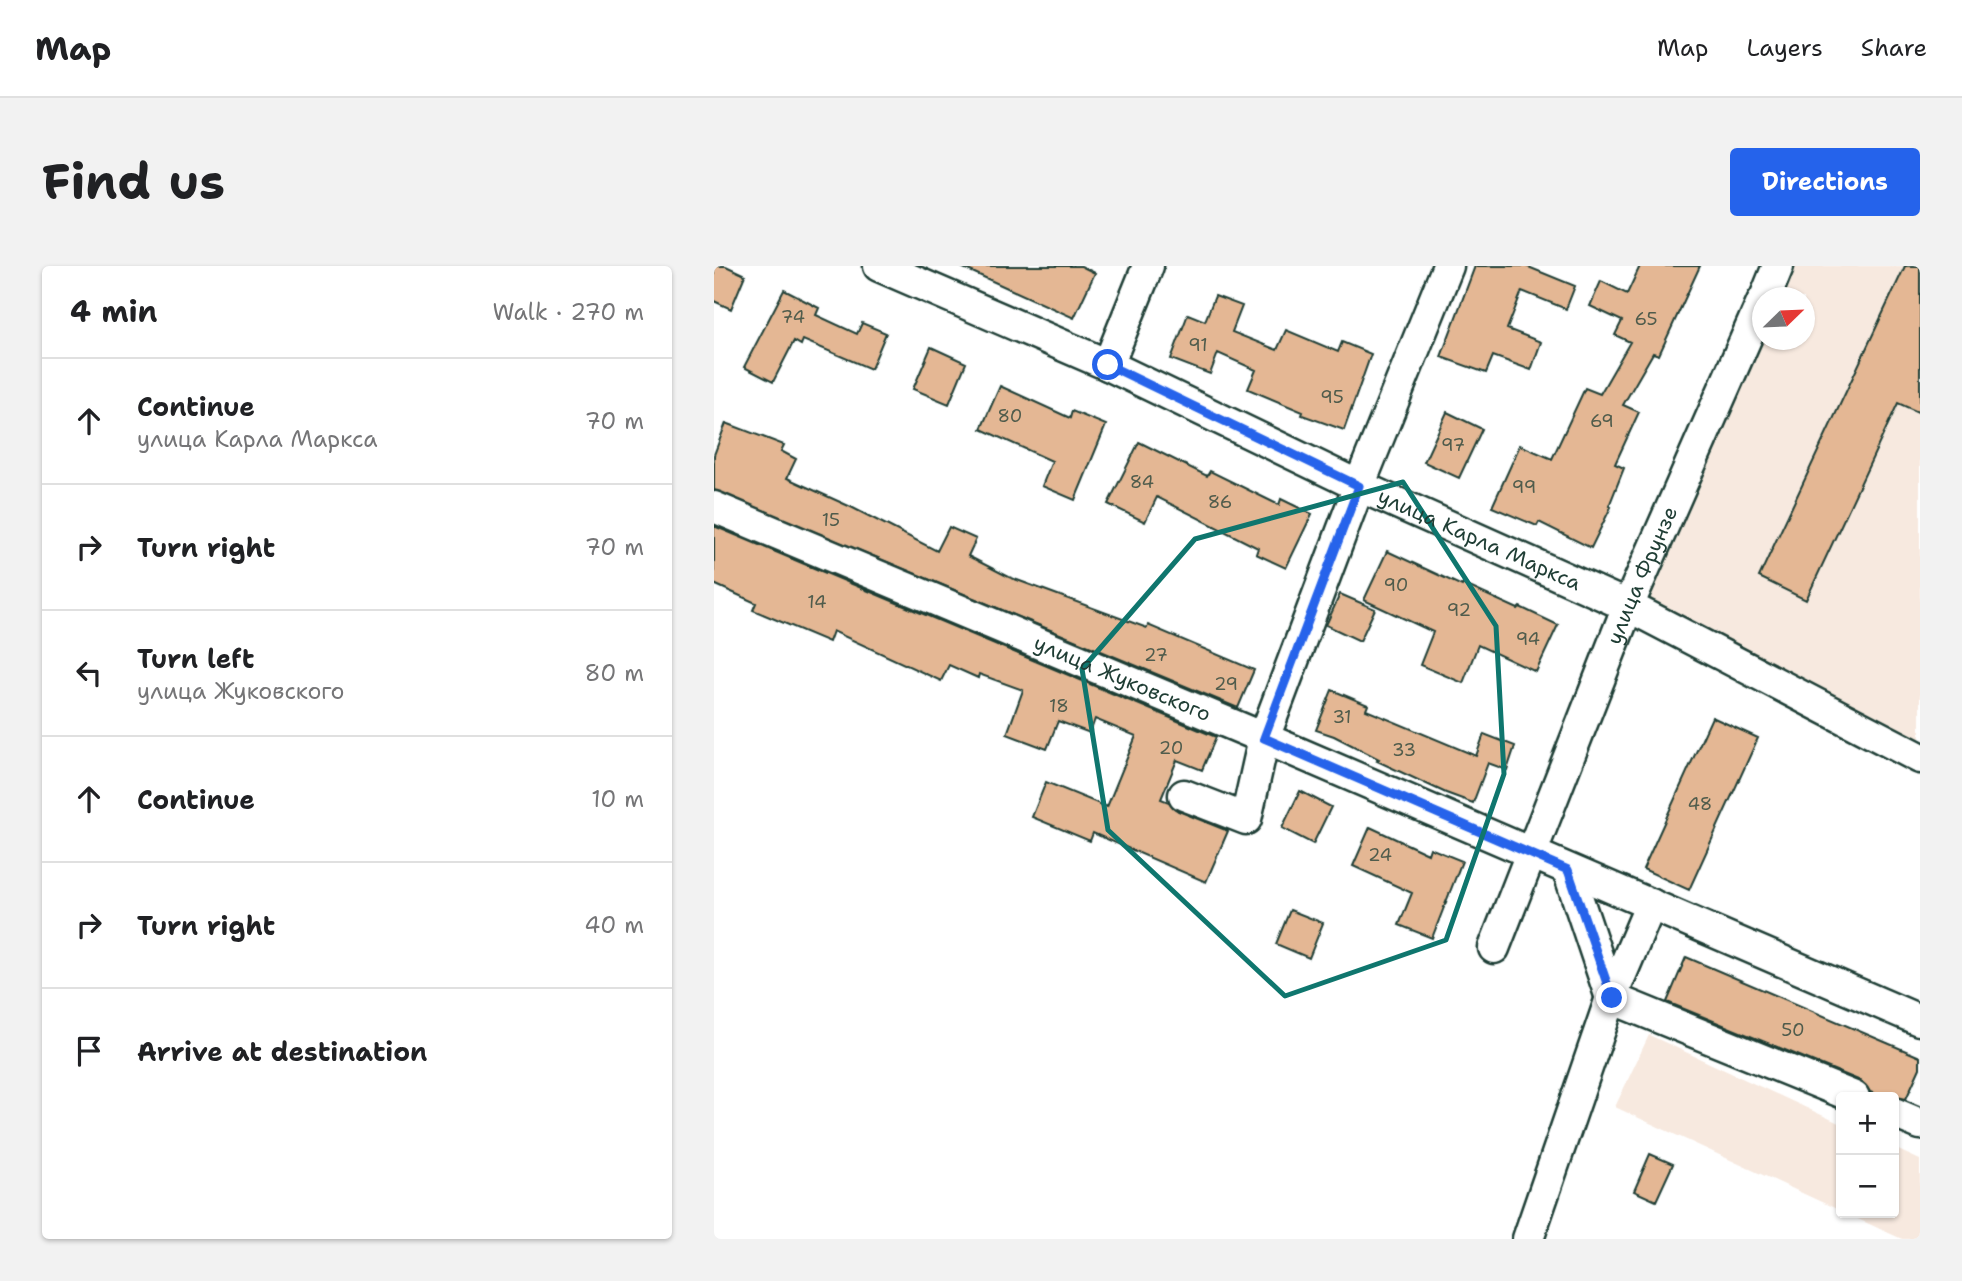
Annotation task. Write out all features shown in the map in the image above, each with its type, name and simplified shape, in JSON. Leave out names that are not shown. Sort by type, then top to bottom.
[{"type":"street","name":"улица Карла Маркса","points":[[879,266],[1108,365],[1359,486],[1628,606],[1920,758]]},
{"type":"street","points":[[1108,365],[1148,266]]},
{"type":"street","points":[[1184,796],[1246,819],[1264,738],[1359,486],[1448,266]]},
{"type":"street","name":"улица Фрунзе","points":[[1769,287],[1779,266]]},
{"type":"street","name":"улица Фрунзе","points":[[1494,948],[1628,606],[1752,325]]},
{"type":"street","name":"улица Жуковского","points":[[714,508],[1264,738],[1919,1020]]},
{"type":"street","points":[[1568,870],[1612,998],[1842,1092]]},
{"type":"street","points":[[1528,1239],[1612,998],[1651,904]]},
{"type":"street","points":[[1899,1115],[1920,1124]]},
{"type":"highlighted area","points":[[1403,482],[1496,626],[1504,774],[1446,940],[1285,996],[1108,830],[1082,669],[1195,539]]},
{"type":"shaded area","points":[[1773,266],[1920,266],[1920,740],[1640,603],[1752,319],[1752,350],[1815,350],[1815,287],[1765,287]]},
{"type":"shaded area","points":[[1649,1035],[1836,1122],[1836,1209],[1615,1107]]},
{"type":"shaded area","points":[[1899,1150],[1920,1160],[1920,1239],[1902,1239],[1856,1218],[1899,1218]]},
{"type":"building","points":[[714,266],[726,266],[745,275],[731,309],[714,301]]},
{"type":"building","points":[[959,266],[1081,266],[1095,273],[1074,318]]},
{"type":"building","points":[[1475,266],[1526,266],[1575,286],[1566,309],[1522,291],[1507,329],[1541,342],[1531,370],[1493,356],[1486,373],[1441,357]]},
{"type":"building","points":[[1640,266],[1700,266],[1659,355],[1653,353],[1623,405],[1639,412],[1615,464],[1624,468],[1609,506],[1611,507],[1591,548],[1539,522],[1537,526],[1492,507],[1520,445],[1552,459],[1585,388],[1600,394],[1630,342],[1615,335],[1622,321],[1590,306],[1601,281],[1627,294]]},
{"type":"building","points":[[1905,266],[1920,266],[1920,413],[1898,403],[1806,600],[1759,577]]},
{"type":"building","points":[[784,290],[819,308],[816,315],[857,334],[862,323],[886,333],[871,369],[803,340],[801,345],[794,341],[773,382],[744,367]]},
{"type":"building","points":[[1215,296],[1242,306],[1232,332],[1277,350],[1286,330],[1338,352],[1342,342],[1371,354],[1344,430],[1302,415],[1303,412],[1248,389],[1256,370],[1218,353],[1210,374],[1171,359],[1188,314],[1205,321]]},
{"type":"building","points":[[931,347],[966,363],[949,404],[913,389]]},
{"type":"building","points":[[1000,386],[1070,418],[1072,411],[1106,425],[1075,500],[1042,486],[1052,461],[981,429]]},
{"type":"building","points":[[1447,412],[1482,429],[1459,478],[1424,462]]},
{"type":"building","points":[[726,423],[784,445],[781,451],[796,459],[787,478],[937,551],[949,527],[976,539],[968,556],[1009,577],[1147,628],[1148,625],[1254,670],[1238,708],[714,490],[714,455]]},
{"type":"building","points":[[1139,442],[1207,476],[1210,471],[1279,505],[1281,499],[1312,514],[1286,568],[1256,554],[1258,548],[1157,497],[1145,522],[1108,504]]},
{"type":"building","points":[[714,526],[1216,737],[1202,770],[1177,760],[1161,799],[1169,802],[1178,811],[1228,831],[1206,882],[1093,833],[1090,841],[1032,817],[1046,782],[1107,807],[1136,736],[1095,719],[1090,733],[1058,721],[1047,749],[1007,734],[1023,690],[979,674],[978,678],[949,665],[941,681],[833,631],[829,642],[753,610],[756,603],[714,584]]},
{"type":"building","points":[[1387,551],[1462,586],[1463,584],[1518,609],[1520,607],[1558,625],[1536,672],[1478,645],[1463,683],[1420,665],[1433,632],[1364,600]]},
{"type":"building","points":[[1340,594],[1375,609],[1360,641],[1326,625]]},
{"type":"building","points":[[1332,690],[1368,705],[1366,710],[1476,756],[1484,734],[1515,746],[1507,770],[1488,763],[1473,803],[1446,793],[1377,761],[1379,759],[1334,736],[1316,730]]},
{"type":"building","points":[[1712,717],[1758,738],[1689,890],[1643,869]]},
{"type":"building","points":[[1300,791],[1331,807],[1313,844],[1282,828]]},
{"type":"building","points":[[1370,827],[1428,854],[1430,848],[1462,861],[1432,938],[1399,925],[1412,893],[1353,866]]},
{"type":"building","points":[[1290,910],[1323,923],[1309,958],[1276,944]]},
{"type":"building","points":[[1686,957],[1920,1057],[1920,1068],[1906,1099],[1899,1097],[1899,1092],[1870,1092],[1861,1081],[1667,1002]]},
{"type":"building","points":[[1650,1154],[1673,1164],[1656,1201],[1634,1191]]},
{"type":"route","points":[[1108,365],[1359,486],[1264,738],[1568,870],[1612,998]]}]
